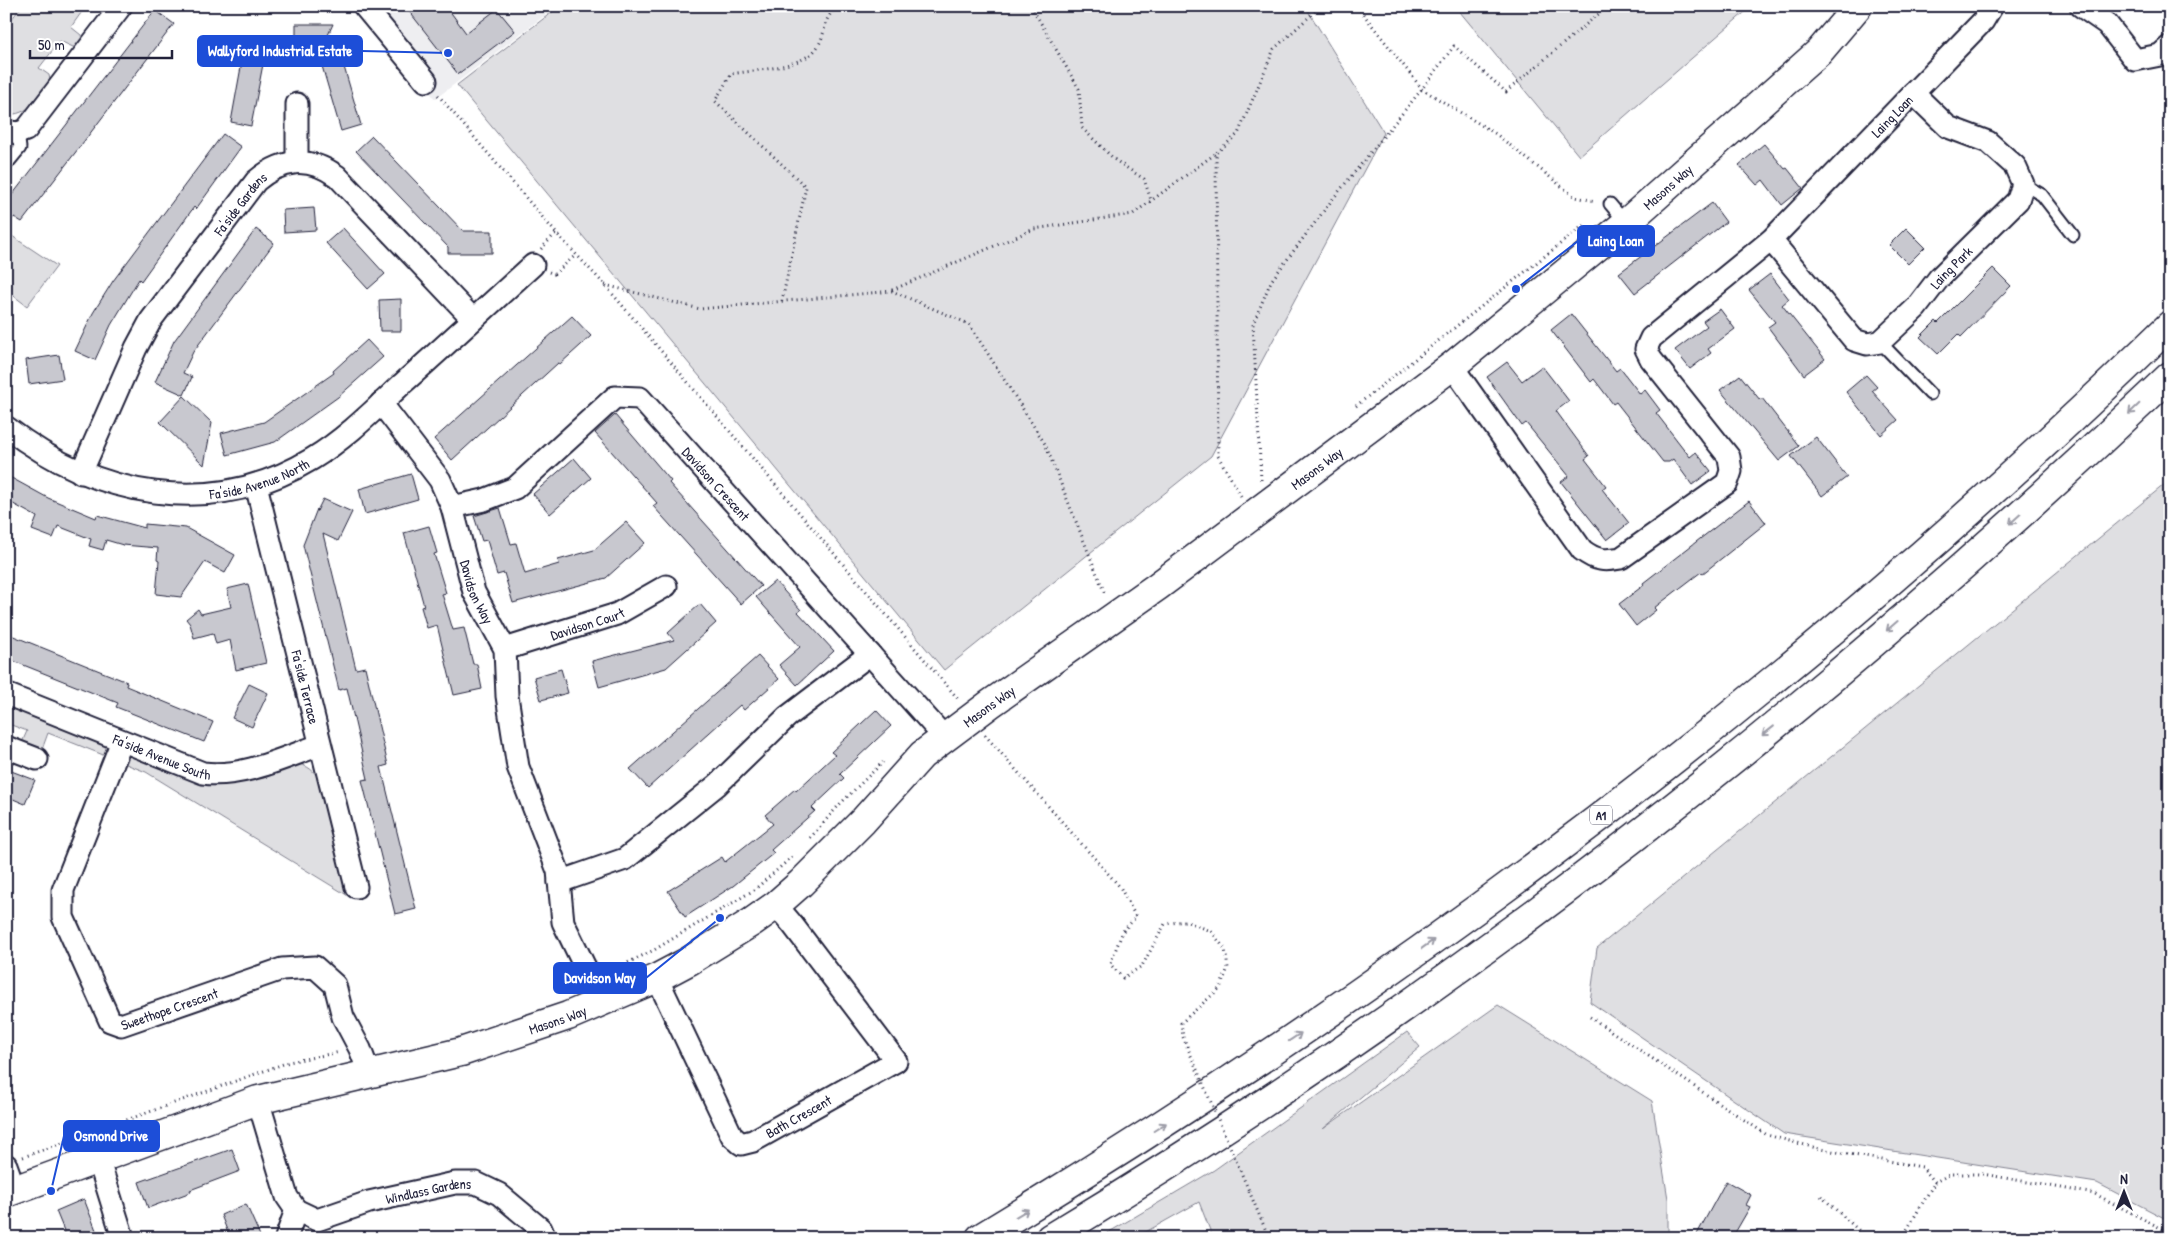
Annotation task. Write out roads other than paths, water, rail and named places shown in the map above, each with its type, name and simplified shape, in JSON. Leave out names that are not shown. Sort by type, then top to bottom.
[{"type":"main road","name":"Masons Way","points":[[11,1177],[98,1158],[365,1061],[485,1045],[568,1016],[597,993],[657,978],[689,961],[776,905],[801,883],[863,821],[922,756],[945,738],[1158,586],[1452,366],[1618,214],[1819,52],[1858,6]]},
{"type":"main road","name":"A1","points":[[980,1238],[1168,1122],[1337,1008],[1524,874],[1680,755],[1804,654],[1946,534],[2077,415],[2170,325]]},
{"type":"main road","points":[[1050,1238],[1242,1118],[1319,1065],[1513,928],[1651,823],[1807,700],[1981,550],[2170,376]]},
{"type":"street","points":[[12,132],[26,130],[121,6]]},
{"type":"street","points":[[364,6],[426,81]]},
{"type":"street","name":"Laing Loan","points":[[1452,366],[1582,550],[1591,557],[1605,561],[1622,558],[1727,483],[1731,471],[1729,457],[1651,359],[1646,349],[1652,338],[1771,240],[1983,21],[1992,6]]},
{"type":"street","points":[[2081,6],[2107,24],[2135,60],[2160,55],[2170,46]]},
{"type":"street","points":[[1913,93],[1948,127],[1988,142],[2015,166],[2023,184]]},
{"type":"street","points":[[297,104],[297,162]]},
{"type":"street","name":"Fa'side Gardens","points":[[81,473],[136,348],[151,320],[256,181],[275,167],[297,162],[318,165],[337,176],[473,319]]},
{"type":"street","name":"Laing Park","points":[[1880,342],[1916,308],[1939,278],[2018,200],[2023,184]]},
{"type":"street","points":[[1771,240],[1854,340],[1867,344],[1880,342]]},
{"type":"street","name":"Fa'side Avenue North","points":[[6,427],[40,452],[81,473],[128,488],[160,493],[233,490],[256,485],[312,459],[348,433],[533,265]]},
{"type":"street","name":"Davidson Crescent","points":[[452,507],[484,500],[515,488],[615,397],[640,398],[945,738]]},
{"type":"street","name":"Davidson Way","points":[[381,403],[440,480],[452,507],[474,592],[505,649],[506,696],[518,767],[558,871],[563,922],[597,993]]},
{"type":"street","name":"Fa'side Terrace","points":[[256,485],[356,887]]},
{"type":"street","name":"Davidson Court","points":[[505,649],[617,614],[666,586]]},
{"type":"street","points":[[559,882],[625,859],[717,785],[787,717],[870,654]]},
{"type":"street","name":"Fa'side Avenue South","points":[[6,694],[191,769],[215,774],[238,772],[320,745]]},
{"type":"street","name":"Sweethope Crescent","points":[[122,741],[63,890],[63,916],[110,1021],[121,1025],[282,969],[315,967],[335,985],[343,1017],[365,1061]]},
{"type":"street","points":[[6,747],[37,759]]},
{"type":"street","name":"Bath Crescent","points":[[657,978],[735,1141],[746,1144],[896,1061],[812,949],[776,905]]},
{"type":"street","points":[[258,1100],[287,1197],[296,1210],[286,1238]]},
{"type":"street","points":[[98,1158],[123,1238]]},
{"type":"street","name":"Windlass Gardens","points":[[296,1210],[317,1220],[369,1202],[455,1182],[476,1182],[499,1194],[541,1229],[545,1238]]},
{"type":"lane","points":[[6,166],[20,148],[12,132]]},
{"type":"lane","points":[[2023,184],[2042,195],[2073,234]]},
{"type":"lane","points":[[1880,342],[1930,394]]},
{"type":"place","name":"Wallyford Industrial Estate","points":[[448,53]]},
{"type":"place","name":"Laing Loan","points":[[1516,289]]},
{"type":"place","name":"Davidson Way","points":[[720,918]]},
{"type":"place","name":"Osmond Drive","points":[[51,1191]]}]
